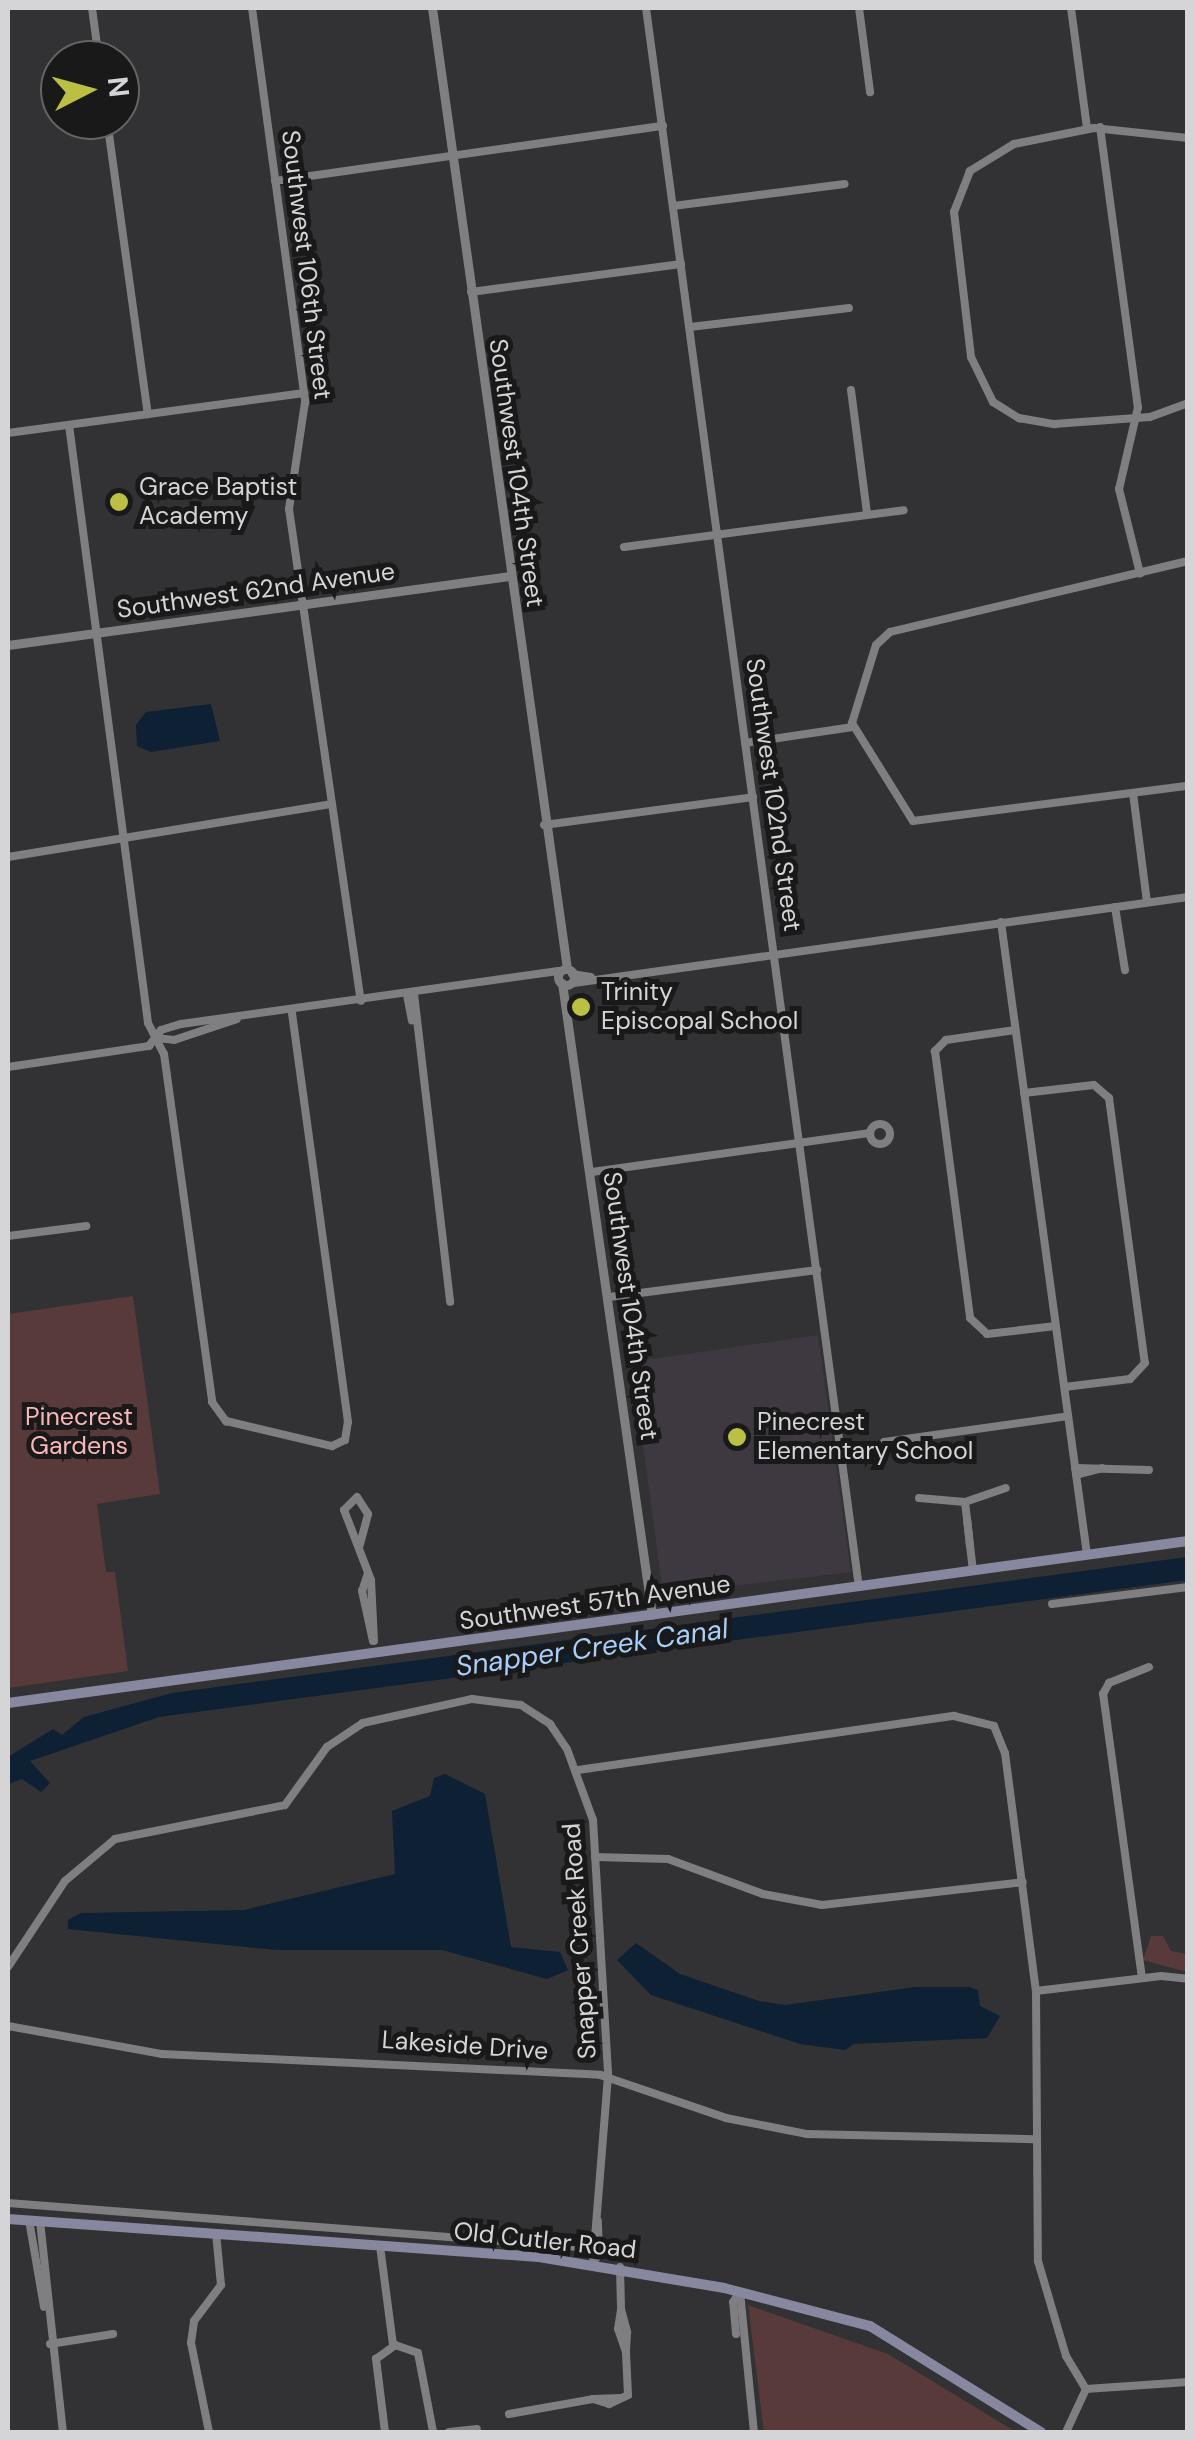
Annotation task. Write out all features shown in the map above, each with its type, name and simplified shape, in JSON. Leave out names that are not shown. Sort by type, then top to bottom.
[{"type":"main road","name":"Southwest 57th Avenue","points":[[8,1703],[374,1647],[652,1615],[1188,1542]]},
{"type":"main road","name":"Old Cutler Road","points":[[8,2219],[620,2267],[740,2292],[870,2326],[1041,2432]]},
{"type":"street","points":[[92,8],[96,40]]},
{"type":"street","name":"Southwest 106th Street","points":[[252,8],[304,392],[288,495],[361,1001]]},
{"type":"street","name":"Southwest 104th Street","points":[[432,8],[652,1615]]},
{"type":"street","name":"Southwest 102nd Street","points":[[646,8],[859,1587]]},
{"type":"street","points":[[859,8],[870,92]]},
{"type":"street","points":[[1072,8],[1087,128]]},
{"type":"street","points":[[275,181],[662,126]]},
{"type":"street","points":[[1100,127],[1137,419],[1119,484],[1140,573]]},
{"type":"street","points":[[1188,138],[1100,127],[993,152],[961,184],[954,218],[969,348],[986,394],[1005,411],[1040,423],[1137,419],[1188,403]]},
{"type":"street","points":[[111,140],[148,414]]},
{"type":"street","points":[[674,206],[845,184]]},
{"type":"street","points":[[471,292],[681,264]]},
{"type":"street","points":[[690,327],[850,308]]},
{"type":"street","points":[[851,390],[867,514]]},
{"type":"street","points":[[8,433],[304,392]]},
{"type":"street","points":[[69,425],[123,836],[156,1038],[164,1054],[215,1412],[226,1421],[327,1446],[345,1440],[292,1011]]},
{"type":"street","points":[[624,547],[904,510]]},
{"type":"street","points":[[1188,561],[885,635],[874,650],[853,727],[913,821],[1188,786]]},
{"type":"street","name":"Southwest 62nd Avenue","points":[[8,645],[510,576]]},
{"type":"street","points":[[745,743],[853,727]]},
{"type":"street","points":[[1132,793],[1147,902]]},
{"type":"street","points":[[543,826],[753,796]]},
{"type":"street","points":[[8,857],[331,804]]},
{"type":"street","points":[[8,1067],[132,1050],[172,1026],[535,976],[595,978],[1188,896]]},
{"type":"street","points":[[1115,907],[1125,970]]},
{"type":"street","points":[[1001,922],[1087,1555]]},
{"type":"street","points":[[410,994],[450,1302]]},
{"type":"street","points":[[156,1038],[174,1040],[240,1018]]},
{"type":"street","points":[[1015,1030],[938,1045],[976,1331],[1056,1326]]},
{"type":"street","points":[[1024,1093],[1103,1086],[1145,1360],[1141,1374],[1064,1387]]},
{"type":"street","points":[[592,1172],[870,1132]]},
{"type":"street","points":[[8,1236],[86,1226]]},
{"type":"street","points":[[609,1296],[817,1270]]},
{"type":"street","points":[[884,1442],[1068,1419]]},
{"type":"street","points":[[1075,1471],[1149,1470]]},
{"type":"street","points":[[919,1498],[965,1502],[1006,1488]]},
{"type":"street","points":[[359,1548],[368,1514],[357,1497],[344,1510],[368,1573],[374,1647]]},
{"type":"street","points":[[965,1502],[973,1570]]},
{"type":"street","points":[[1052,1604],[1188,1587]]},
{"type":"street","points":[[1142,1978],[1102,1694],[1110,1683],[1149,1667]]},
{"type":"street","name":"Snapper Creek Road","points":[[8,1966],[58,1889],[96,1851],[143,1830],[285,1805],[326,1747],[356,1725],[452,1702],[508,1700],[550,1724],[578,1770],[595,1857],[608,2076],[598,2221],[600,2254],[592,2263]]},
{"type":"street","points":[[578,1770],[954,1716],[991,1723],[1005,1753],[1036,1991],[1034,2140],[1038,2261],[1066,2356],[1086,2390]]},
{"type":"street","points":[[595,1857],[668,1859],[763,1894],[824,1905],[1023,1882]]},
{"type":"street","points":[[1036,1991],[1142,1978],[1188,1979]]},
{"type":"street","name":"Lakeside Drive","points":[[8,2026],[162,2054],[608,2076],[716,2114],[795,2132],[1034,2140]]},
{"type":"street","name":"Old Cutler Road","points":[[8,2202],[591,2248]]},
{"type":"street","points":[[34,2220],[62,2432]]},
{"type":"street","name":"Snapper Creek Road","points":[[592,2263],[591,2248],[598,2221]]},
{"type":"street","points":[[209,2432],[191,2336],[194,2320],[221,2285],[216,2233]]},
{"type":"street","points":[[380,2246],[393,2345]]},
{"type":"street","points":[[509,2414],[620,2398],[630,2392],[620,2267]]},
{"type":"street","points":[[740,2292],[734,2318],[744,2354]]},
{"type":"street","points":[[740,2292],[754,2432]]},
{"type":"street","points":[[50,2344],[113,2334]]},
{"type":"street","points":[[385,2432],[376,2359],[393,2345]]},
{"type":"street","points":[[393,2345],[418,2353],[434,2432]]},
{"type":"street","points":[[1086,2390],[1188,2382]]},
{"type":"street","points":[[1066,2430],[1086,2390]]},
{"type":"street","points":[[449,2432],[477,2429]]},
{"type":"shaded area","name":"Pinecrest Elementary School","points":[[818,1335],[851,1572],[663,1594],[632,1362]]},
{"type":"green space","name":"Pinecrest Gardens","points":[[133,1296],[160,1494],[97,1504],[106,1572],[115,1572],[128,1671],[8,1688],[8,1314]]},
{"type":"green space","points":[[1151,1936],[1163,1936],[1171,1951],[1187,1954],[1187,1972],[1143,1960]]},
{"type":"green space","points":[[748,2305],[888,2354],[1016,2432],[764,2432]]},
{"type":"water","points":[[211,704],[220,741],[151,752],[137,746],[136,725],[146,712]]},
{"type":"water","name":"Snapper Creek Canal","points":[[1187,1557],[1187,1580],[159,1717],[30,1761],[50,1783],[41,1792],[22,1779],[8,1784],[8,1757],[53,1729],[62,1735],[84,1717],[172,1693]]},
{"type":"water","points":[[445,1774],[485,1794],[511,1947],[560,1952],[568,1970],[547,1979],[442,1950],[277,1950],[68,1929],[68,1920],[81,1913],[244,1910],[395,1874],[392,1811],[430,1796],[434,1778]]},
{"type":"water","points":[[636,1943],[680,1974],[759,2001],[785,2005],[915,1987],[969,1987],[978,1990],[980,2006],[1000,2016],[987,2038],[854,2044],[845,2050],[800,2044],[651,1995],[617,1960]]},
{"type":"place","name":"Grace Baptist Academy","points":[[119,502]]},
{"type":"place","name":"Trinity Episcopal School","points":[[581,1007]]},
{"type":"place","name":"Pinecrest Elementary School","points":[[737,1437]]}]
